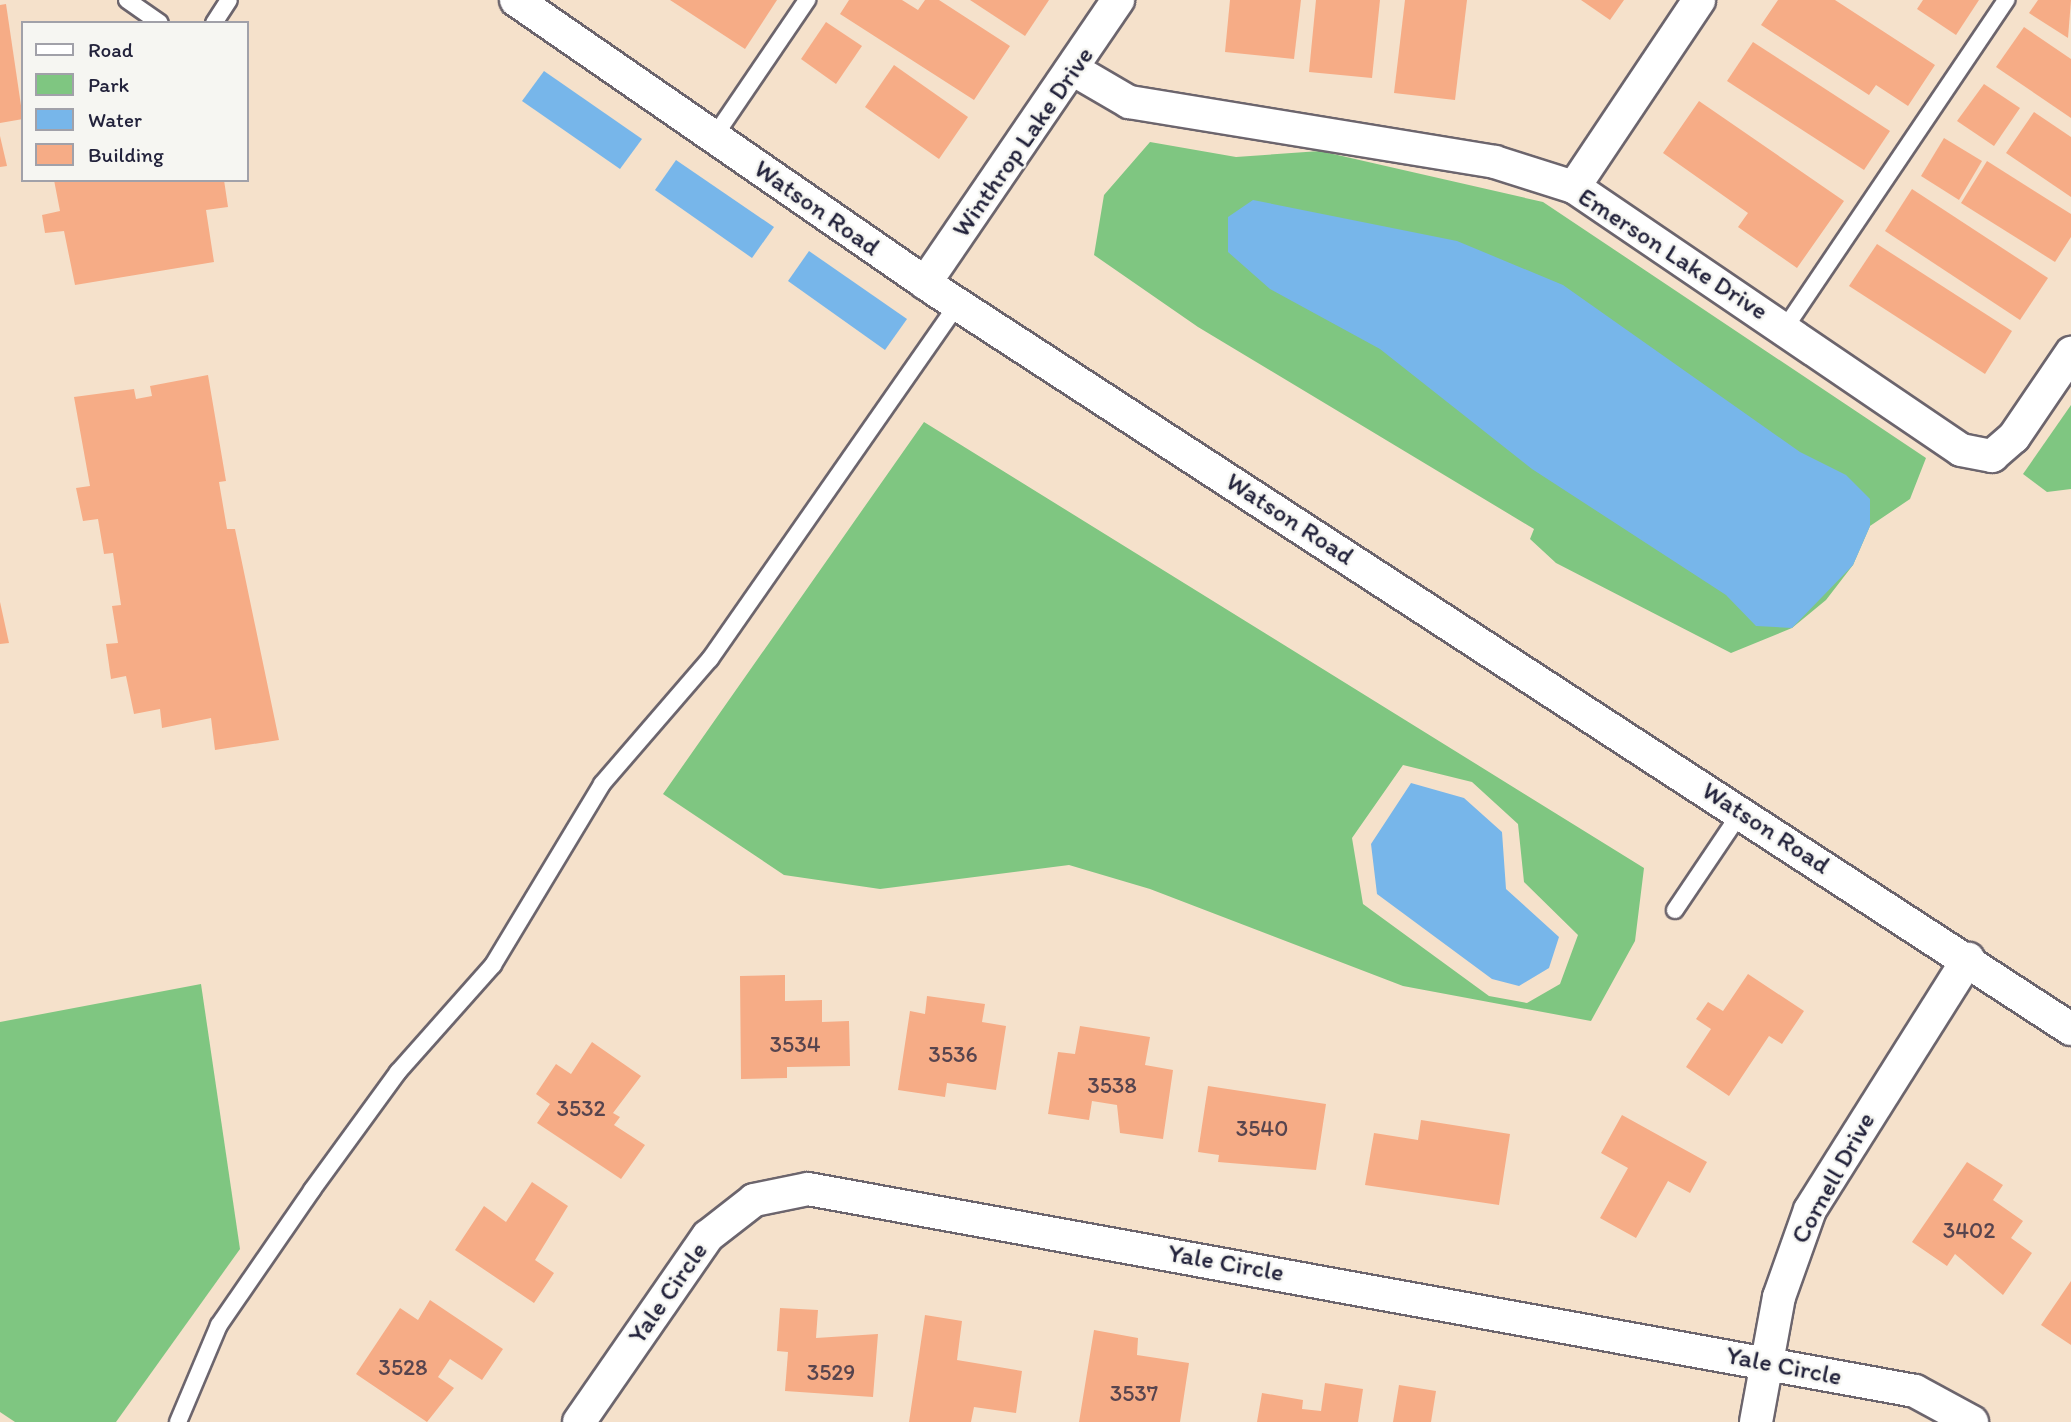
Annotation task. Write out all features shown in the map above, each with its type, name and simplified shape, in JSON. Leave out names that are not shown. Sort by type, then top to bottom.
[{"type":"street","name":"Watson Road","points":[[516,0],[925,283],[1741,811],[2071,1029]]},
{"type":"street","name":"Winthrop Lake Drive","points":[[925,283],[1074,70],[1118,0]]},
{"type":"street","points":[[1574,187],[1699,0]]},
{"type":"street","name":"Emerson Lake Drive","points":[[1074,70],[1129,102],[1495,162],[1574,187],[1961,450],[1992,456],[2014,437],[2071,353]]},
{"type":"street","name":"Cornell Drive","points":[[1756,1422],[1765,1362],[1782,1287],[1810,1210],[1968,959]]},
{"type":"street","name":"Yale Circle","points":[[579,1422],[708,1236],[754,1200],[808,1189],[1915,1391],[1972,1422]]},
{"type":"lane","points":[[127,0],[157,21]]},
{"type":"lane","points":[[215,21],[229,0]]},
{"type":"lane","points":[[714,137],[807,0]]},
{"type":"lane","points":[[1785,328],[2006,0]]},
{"type":"lane","points":[[178,1422],[219,1325],[312,1191],[398,1072],[492,965],[603,784],[710,659],[958,304]]},
{"type":"lane","points":[[1675,910],[1741,811]]},
{"type":"green space","points":[[1150,142],[1236,157],[1320,151],[1543,202],[1926,458],[1910,499],[1870,526],[1853,565],[1826,600],[1792,628],[1731,653],[1556,563],[1530,539],[1534,529],[1198,327],[1094,255],[1104,195]]},
{"type":"green space","points":[[2071,405],[2071,489],[2047,492],[2023,474]]},
{"type":"green space","points":[[924,422],[1644,868],[1635,941],[1591,1021],[1403,986],[1150,889],[1069,865],[880,889],[784,875],[663,794]],"holes":[[[1403,765],[1472,782],[1518,824],[1524,882],[1578,935],[1560,984],[1527,1003],[1489,996],[1363,904],[1352,838]]]},
{"type":"green space","points":[[201,984],[240,1249],[116,1422],[15,1422],[0,1412],[0,1022]]},
{"type":"water","points":[[544,71],[642,139],[620,169],[522,101]]},
{"type":"water","points":[[676,160],[774,227],[752,258],[655,190]]},
{"type":"water","points":[[1253,200],[1457,241],[1563,285],[1800,452],[1846,475],[1870,499],[1870,526],[1853,565],[1792,628],[1756,626],[1726,595],[1532,469],[1380,349],[1270,289],[1228,252],[1228,217]]},
{"type":"water","points":[[809,251],[907,319],[885,350],[788,281]]},
{"type":"water","points":[[1411,783],[1464,798],[1502,832],[1506,889],[1559,937],[1549,968],[1519,986],[1492,979],[1377,894],[1371,844]]},
{"type":"building","points":[[670,0],[777,0],[745,49]]},
{"type":"building","points":[[849,0],[902,0],[918,10],[925,0],[939,0],[1010,46],[974,100],[840,14]]},
{"type":"building","points":[[970,0],[1049,0],[1025,36]]},
{"type":"building","points":[[1230,0],[1301,0],[1294,59],[1225,52]]},
{"type":"building","points":[[1316,0],[1380,0],[1372,78],[1309,72]]},
{"type":"building","points":[[1405,0],[1467,0],[1455,100],[1394,93]]},
{"type":"building","points":[[1581,0],[1624,0],[1610,20]]},
{"type":"building","points":[[1778,0],[1835,0],[1935,65],[1908,106],[1876,85],[1869,95],[1761,25]]},
{"type":"building","points":[[1923,0],[1979,0],[1956,35],[1917,9]]},
{"type":"building","points":[[2038,0],[2071,0],[2068,38],[2029,13]]},
{"type":"building","points":[[6,4],[21,119],[0,123],[0,5]]},
{"type":"building","points":[[826,22],[862,46],[836,84],[801,59]]},
{"type":"building","points":[[2024,27],[2071,59],[2071,118],[1996,67]]},
{"type":"building","points":[[1753,42],[1890,131],[1864,170],[1727,81]]},
{"type":"building","points":[[894,65],[968,117],[939,159],[865,107]]},
{"type":"building","points":[[1984,84],[2020,108],[1994,146],[1957,121]]},
{"type":"building","points":[[1699,101],[1844,201],[1797,268],[1738,227],[1748,213],[1663,153]]},
{"type":"building","points":[[2034,112],[2071,137],[2071,197],[2006,153]]},
{"type":"building","points":[[0,136],[7,166],[0,167]]},
{"type":"building","points":[[1944,138],[1982,161],[1959,200],[1921,176]]},
{"type":"building","points":[[1987,161],[2071,214],[2071,237],[2055,262],[1961,203]]},
{"type":"building","points":[[54,182],[224,182],[228,207],[206,210],[214,262],[75,285],[64,231],[45,233],[42,215],[60,211]]},
{"type":"building","points":[[1912,189],[2048,278],[2020,320],[1885,231]]},
{"type":"building","points":[[1877,244],[2012,331],[1985,374],[1849,286]]},
{"type":"building","points":[[208,375],[226,481],[219,482],[227,529],[235,529],[279,740],[215,750],[211,718],[162,728],[160,709],[134,714],[126,676],[111,679],[106,644],[118,643],[112,606],[121,605],[113,553],[104,554],[98,519],[83,521],[76,488],[90,486],[74,397],[134,389],[136,399],[152,396],[150,386]]},
{"type":"building","points":[[0,602],[9,643],[0,644]]},
{"type":"building","points":[[1748,974],[1804,1011],[1782,1044],[1769,1036],[1729,1096],[1686,1067],[1711,1029],[1696,1019],[1708,1002],[1723,1011]]},
{"type":"building","points":[[785,975],[785,1001],[822,1000],[822,1022],[849,1021],[850,1066],[787,1067],[787,1078],[741,1079],[740,976]]},
{"type":"building","points":[[927,996],[985,1004],[982,1022],[1006,1026],[996,1090],[947,1083],[945,1097],[898,1090],[910,1011],[925,1014]]},
{"type":"building","points":[[1080,1026],[1150,1037],[1145,1065],[1173,1070],[1163,1139],[1120,1133],[1117,1105],[1092,1101],[1089,1120],[1048,1114],[1058,1052],[1075,1054]]},
{"type":"building","points":[[592,1042],[641,1076],[613,1113],[620,1117],[614,1125],[645,1145],[621,1179],[537,1123],[550,1104],[536,1094],[556,1064],[571,1074]]},
{"type":"building","points":[[1208,1086],[1326,1104],[1316,1170],[1218,1162],[1219,1155],[1198,1152]]},
{"type":"building","points":[[1622,1115],[1707,1162],[1690,1193],[1668,1181],[1636,1238],[1600,1218],[1628,1168],[1601,1153]]},
{"type":"building","points":[[1421,1120],[1510,1134],[1499,1205],[1365,1185],[1374,1133],[1418,1140]]},
{"type":"building","points":[[1967,1162],[2003,1185],[1993,1200],[2023,1221],[2011,1238],[2032,1253],[2003,1295],[1955,1254],[1947,1266],[1912,1242]]},
{"type":"building","points":[[532,1182],[568,1206],[535,1260],[554,1273],[534,1303],[455,1250],[484,1206],[506,1222]]},
{"type":"building","points":[[2071,1281],[2071,1345],[2041,1325]]},
{"type":"building","points":[[430,1300],[503,1349],[482,1380],[450,1359],[438,1377],[454,1388],[427,1422],[356,1374],[400,1308],[418,1320]]},
{"type":"building","points":[[780,1308],[818,1310],[816,1338],[878,1334],[873,1397],[785,1391],[788,1352],[777,1351]]},
{"type":"building","points":[[925,1315],[962,1321],[957,1360],[1022,1371],[1016,1413],[974,1407],[971,1422],[909,1422]]},
{"type":"building","points":[[1094,1330],[1138,1338],[1137,1355],[1189,1363],[1180,1422],[1079,1422]]},
{"type":"building","points":[[1325,1383],[1363,1389],[1358,1422],[1257,1422],[1262,1393],[1303,1400],[1302,1409],[1321,1411]]},
{"type":"building","points":[[1399,1385],[1436,1391],[1431,1422],[1393,1422]]}]
